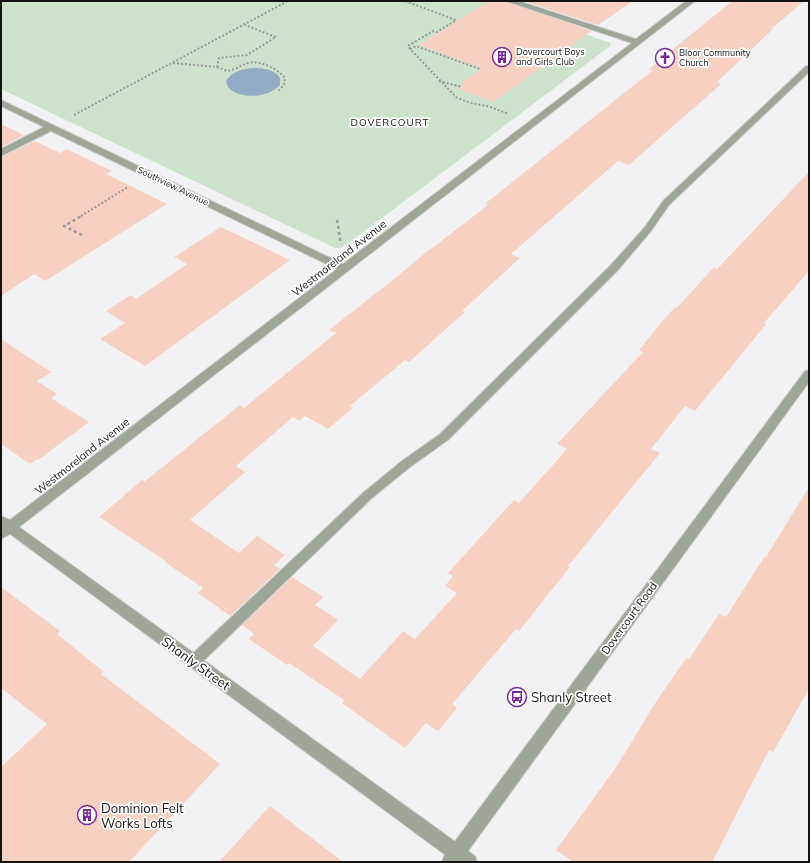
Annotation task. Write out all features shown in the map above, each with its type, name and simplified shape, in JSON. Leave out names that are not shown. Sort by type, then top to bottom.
[{"type":"street","points":[[510,1],[637,42]]},
{"type":"street","name":"Westmoreland Avenue","points":[[4,527],[691,1]]},
{"type":"street","points":[[193,662],[368,495],[406,464],[444,437],[614,268],[648,229],[666,203],[809,68]]},
{"type":"street","name":"Southview Avenue","points":[[1,103],[344,268]]},
{"type":"street","points":[[1,153],[50,127]]},
{"type":"street","name":"Dovercourt Road","points":[[453,857],[809,374]]},
{"type":"street","name":"Shanly Street","points":[[4,527],[193,662],[453,857],[469,862]]},
{"type":"path","points":[[70,117],[288,1]]},
{"type":"path","points":[[405,1],[456,20],[437,32],[433,31],[408,46],[439,80],[456,97],[470,103],[487,106],[513,115]]},
{"type":"path","points":[[217,67],[219,58],[247,55],[276,37],[244,25]]},
{"type":"path","points":[[410,49],[416,46],[480,69]]},
{"type":"path","points":[[172,63],[217,67],[228,72],[249,62],[260,63],[279,71],[285,78],[284,85],[278,91]]},
{"type":"path","points":[[439,80],[462,87]]},
{"type":"path","points":[[82,235],[64,226],[133,185]]},
{"type":"path","points":[[337,220],[342,251]]},
{"type":"green space","points":[[1,1],[486,1],[611,43],[610,46],[362,233],[341,248],[335,248],[1,89]]},
{"type":"water","points":[[252,68],[272,71],[280,78],[280,85],[268,93],[254,96],[240,94],[228,87],[226,81],[231,75],[241,70]]},
{"type":"building","name":"Dovercourt Boys and Girls Club","points":[[489,1],[505,1],[591,31],[493,102],[459,89],[464,85],[460,84],[482,68],[419,45]]},
{"type":"building","points":[[523,1],[633,1],[598,25]]},
{"type":"building","points":[[732,1],[804,1],[771,29],[773,29],[717,82],[721,84],[629,165],[618,161],[511,254],[520,258],[462,311],[465,312],[409,362],[405,360],[350,406],[353,408],[328,429],[305,416],[300,421],[293,417],[236,466],[245,472],[190,520],[239,553],[257,536],[285,555],[274,565],[280,569],[230,616],[198,593],[203,588],[99,517],[142,480],[144,482],[240,405],[244,408],[336,333],[329,330],[430,249],[488,205],[486,203],[653,70],[649,69]]},
{"type":"building","points":[[1,124],[24,135],[1,147]]},
{"type":"building","points":[[35,141],[60,153],[67,149],[112,171],[106,174],[167,204],[45,281],[34,274],[1,296],[1,157]]},
{"type":"building","points":[[809,172],[809,271],[764,323],[766,324],[695,411],[685,406],[651,449],[660,453],[568,566],[570,567],[519,631],[516,629],[452,704],[457,708],[438,731],[426,723],[405,748],[342,703],[344,700],[289,663],[287,665],[249,639],[254,634],[242,625],[292,577],[323,597],[315,605],[338,620],[313,646],[360,679],[403,631],[415,639],[457,593],[445,586],[453,576],[448,573],[514,500],[519,503],[567,449],[557,444],[643,352],[639,350],[675,307],[677,308],[714,267],[717,269]]},
{"type":"building","points":[[221,227],[290,260],[145,366],[100,339],[125,323],[106,311],[131,295],[136,299],[187,264],[174,257]]},
{"type":"building","points":[[1,339],[51,372],[37,381],[57,394],[51,398],[89,422],[38,460],[37,459],[30,464],[1,444]]},
{"type":"building","points":[[809,487],[809,689],[773,752],[769,750],[712,862],[573,862],[556,850],[617,766],[654,705],[686,658],[689,659],[719,614],[726,617],[765,556],[766,557]]},
{"type":"building","name":"Dominion Felt Works Lofts","points":[[1,587],[60,631],[57,634],[104,672],[101,674],[220,764],[129,862],[1,862],[1,767],[47,724],[1,688]]},
{"type":"building","points":[[270,806],[343,862],[219,862]]},
{"type":"place","name":"Dovercourt Boys and Girls Club","points":[[502,57]]},
{"type":"place","name":"Bloor Community Church","points":[[665,58]]},
{"type":"place","name":"Shanly Street","points":[[517,697]]},
{"type":"place","name":"Dominion Felt Works Lofts","points":[[87,815]]},
{"type":"district","name":"DOVERCOURT","points":[[390,122]]}]
